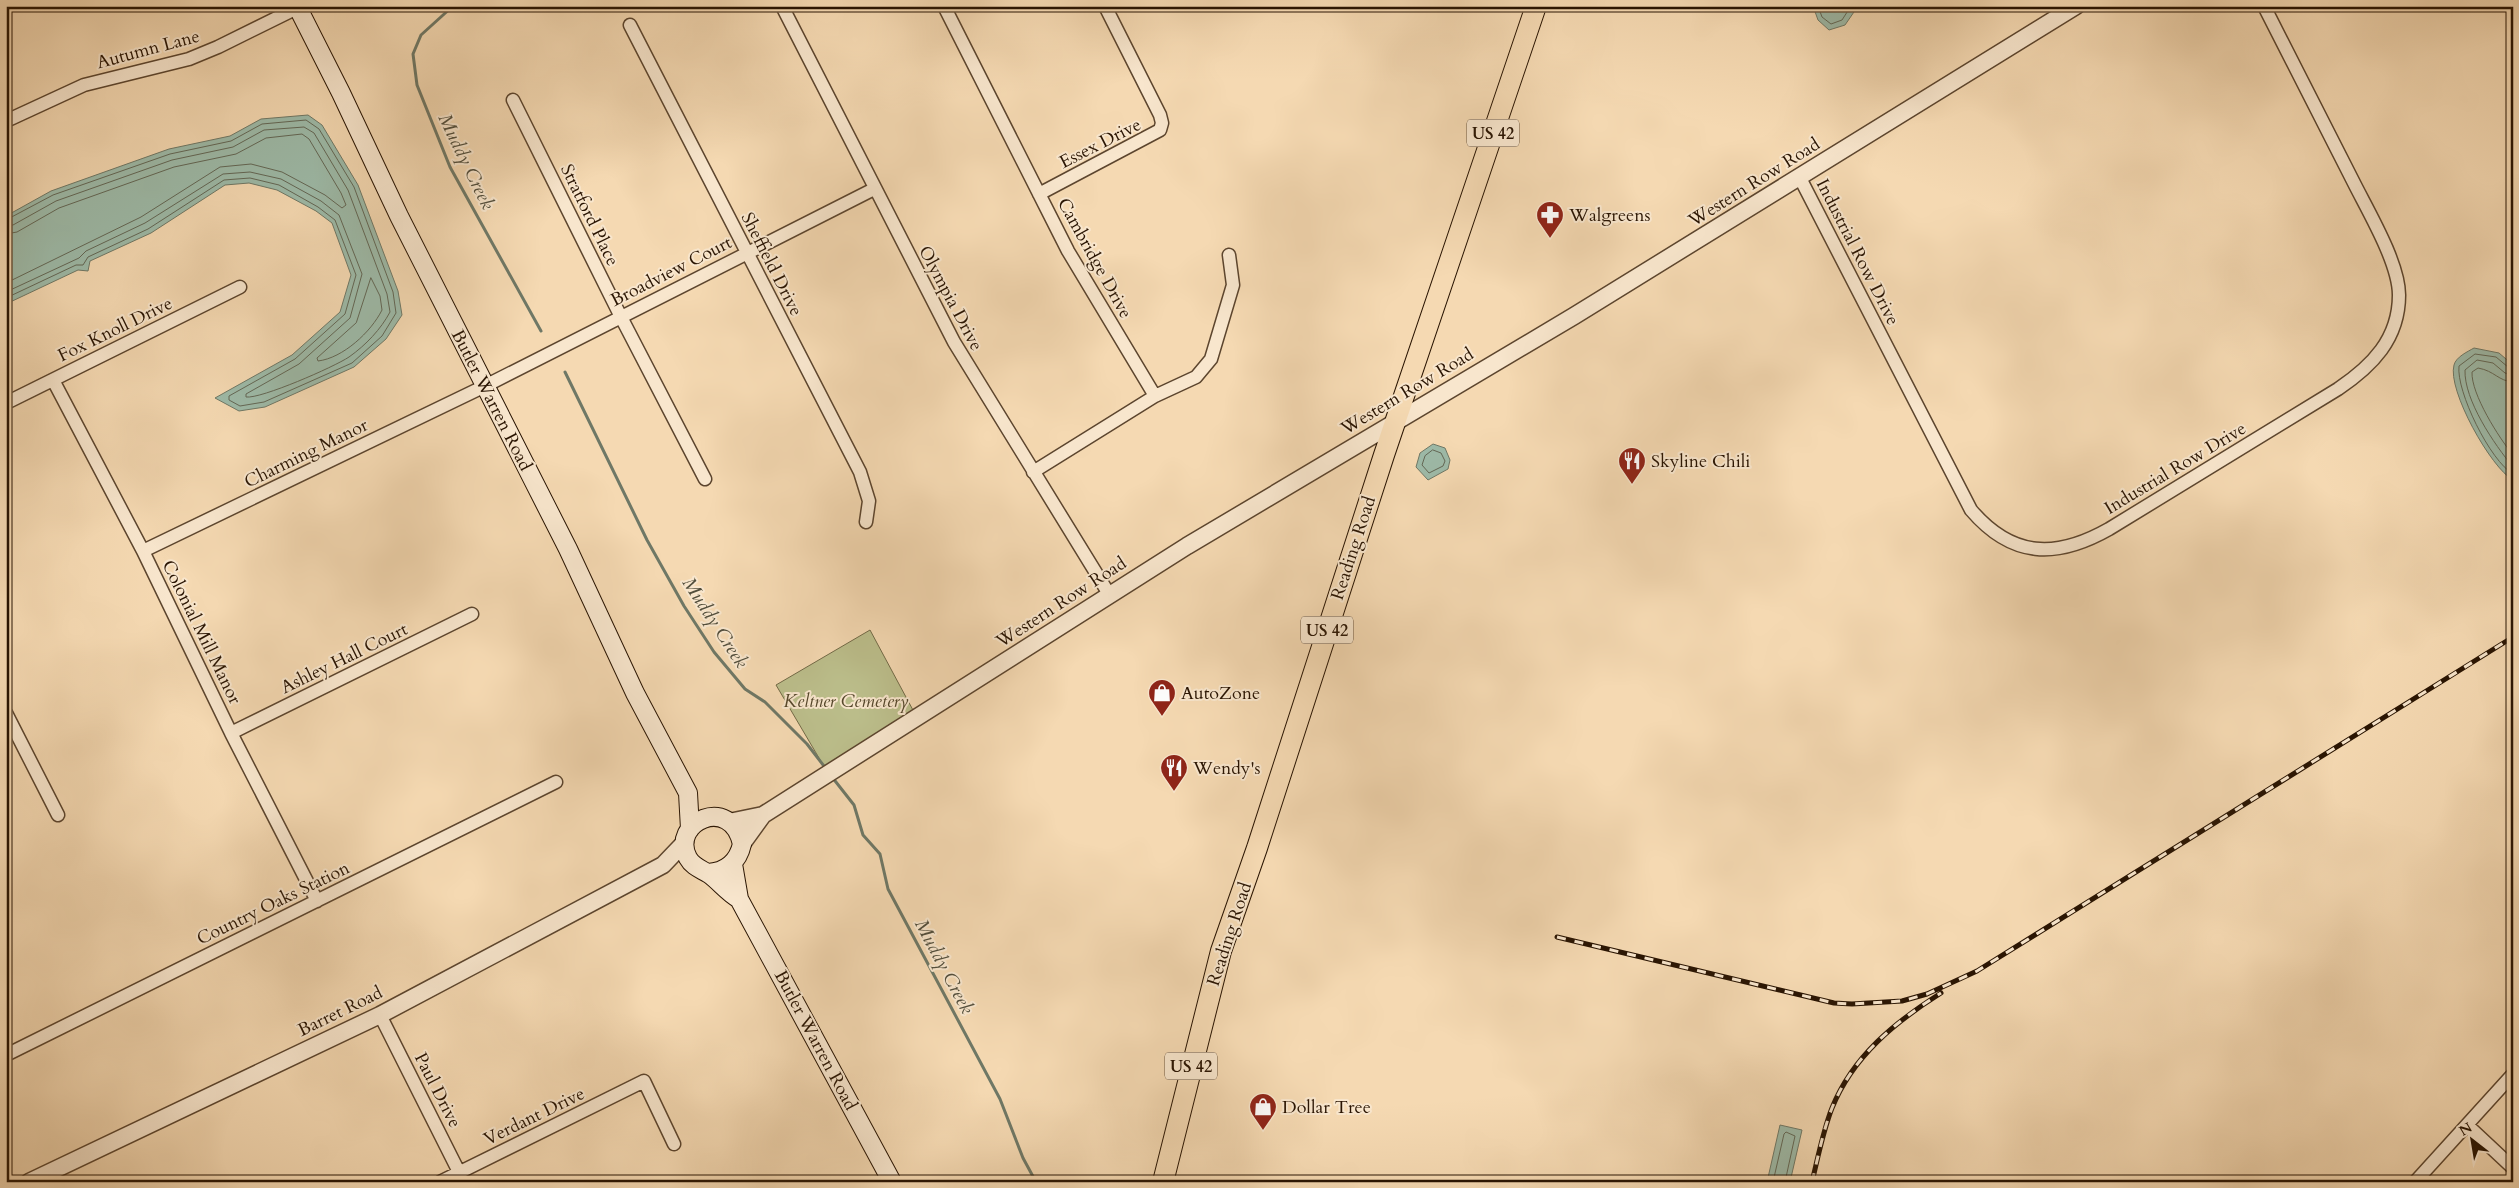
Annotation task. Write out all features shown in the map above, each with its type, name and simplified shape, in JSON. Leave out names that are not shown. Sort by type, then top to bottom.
[{"type":"main road","name":"Reading Road","points":[[1163,1182],[1221,951],[1396,420],[1536,6]]},
{"type":"main road","name":"Butler Warren Road","points":[[299,7],[399,216],[568,549],[635,693],[688,793],[724,819],[738,832],[742,844]]},
{"type":"main road","name":"Butler Warren Road","points":[[688,793],[687,856],[701,870],[738,899]]},
{"type":"main road","points":[[687,835],[699,821],[724,819]]},
{"type":"main road","points":[[701,870],[722,871],[733,864],[742,844]]},
{"type":"main road","name":"Butler Warren Road","points":[[733,864],[738,899],[892,1182]]},
{"type":"street","name":"Olympia Drive","points":[[782,6],[954,342],[1109,594]]},
{"type":"street","name":"Cambridge Drive","points":[[944,6],[1082,275],[1155,396]]},
{"type":"street","name":"Essex Drive","points":[[1039,194],[1160,130],[1162,123],[1160,115],[1105,6]]},
{"type":"street","name":"Western Row Road","points":[[742,844],[763,815],[821,780],[1109,594],[1396,420],[1574,316],[2076,6]]},
{"type":"street","name":"Industrial Row Drive","points":[[1800,178],[1971,510],[1993,532],[2021,545],[2051,550],[2074,546],[2109,529],[2338,389],[2370,365],[2380,354],[2391,334],[2396,319],[2399,296],[2398,281],[2393,266],[2374,223],[2264,6]]},
{"type":"street","name":"Autumn Lane","points":[[6,121],[84,85],[189,59],[218,47],[299,7]]},
{"type":"street","name":"Sheffield Drive","points":[[630,26],[860,472],[869,501],[866,522]]},
{"type":"street","name":"Stratford Place","points":[[513,100],[621,317],[705,479]]},
{"type":"street","name":"Broadview Court","points":[[485,386],[874,188]]},
{"type":"street","points":[[1033,472],[1155,396],[1196,377],[1211,359],[1233,285],[1229,255]]},
{"type":"street","name":"Fox Knoll Drive","points":[[6,403],[240,287]]},
{"type":"street","name":"Colonial Mill Manor","points":[[53,380],[143,551],[231,733],[317,901]]},
{"type":"street","name":"Charming Manor","points":[[143,551],[485,386]]},
{"type":"street","name":"Ashley Hall Court","points":[[231,733],[472,614]]},
{"type":"street","points":[[6,713],[58,815]]},
{"type":"street","name":"Country Oaks Station","points":[[6,1055],[556,782]]},
{"type":"street","name":"Western Row Road","points":[[724,819],[763,815]]},
{"type":"street","name":"Barret Road","points":[[29,1182],[380,1015],[663,865],[687,835]]},
{"type":"street","name":"Barret Road","points":[[663,865],[701,870]]},
{"type":"street","name":"Paul Drive","points":[[380,1015],[462,1177]]},
{"type":"street","points":[[2415,1182],[2513,1074]]},
{"type":"street","name":"Verdant Drive","points":[[440,1182],[462,1177],[644,1081],[674,1144]]},
{"type":"street","points":[[2466,1125],[2513,1168]]},
{"type":"green space","name":"Keltner Cemetery","points":[[870,630],[914,712],[829,775],[776,685]]},
{"type":"water","points":[[1813,6],[1856,6],[1856,9],[1845,25],[1829,30],[1818,20]]},
{"type":"water","points":[[308,115],[322,125],[358,185],[398,291],[402,315],[386,339],[354,367],[265,407],[239,411],[215,398],[292,355],[340,312],[351,275],[332,223],[316,211],[277,190],[249,183],[225,185],[151,233],[90,261],[88,271],[78,270],[6,304],[6,216],[51,191],[169,149],[230,136],[261,119]]},
{"type":"water","points":[[2474,348],[2499,353],[2513,365],[2513,480],[2504,473],[2483,445],[2457,392],[2454,377],[2455,362],[2459,357]]},
{"type":"water","points":[[1433,444],[1445,448],[1450,460],[1448,469],[1428,480],[1416,467],[1420,453]]},
{"type":"water","points":[[1780,1125],[1802,1130],[1790,1182],[1767,1182]]},
{"type":"waterway","name":"Muddy Creek","points":[[453,6],[421,35],[413,54],[417,85],[450,167],[541,331]]},
{"type":"waterway","name":"Muddy Creek","points":[[565,372],[647,540],[684,606],[714,652],[745,689],[765,702],[807,744],[827,770]]},
{"type":"waterway","name":"Muddy Creek","points":[[832,777],[854,805],[863,835],[880,854],[888,889],[1000,1099],[1023,1158],[1036,1182]]},
{"type":"railway","points":[[1557,937],[1834,1003],[1852,1004],[1902,1001],[1927,994],[1977,971],[2513,637]]},
{"type":"railway","points":[[1812,1182],[1832,1108],[1851,1072],[1892,1028],[1941,993]]},
{"type":"place","name":"Walgreens","points":[[1550,239]]},
{"type":"place","name":"Skyline Chili","points":[[1632,485]]},
{"type":"place","name":"AutoZone","points":[[1162,717]]},
{"type":"place","name":"Wendy's","points":[[1174,792]]},
{"type":"place","name":"Dollar Tree","points":[[1263,1131]]}]
